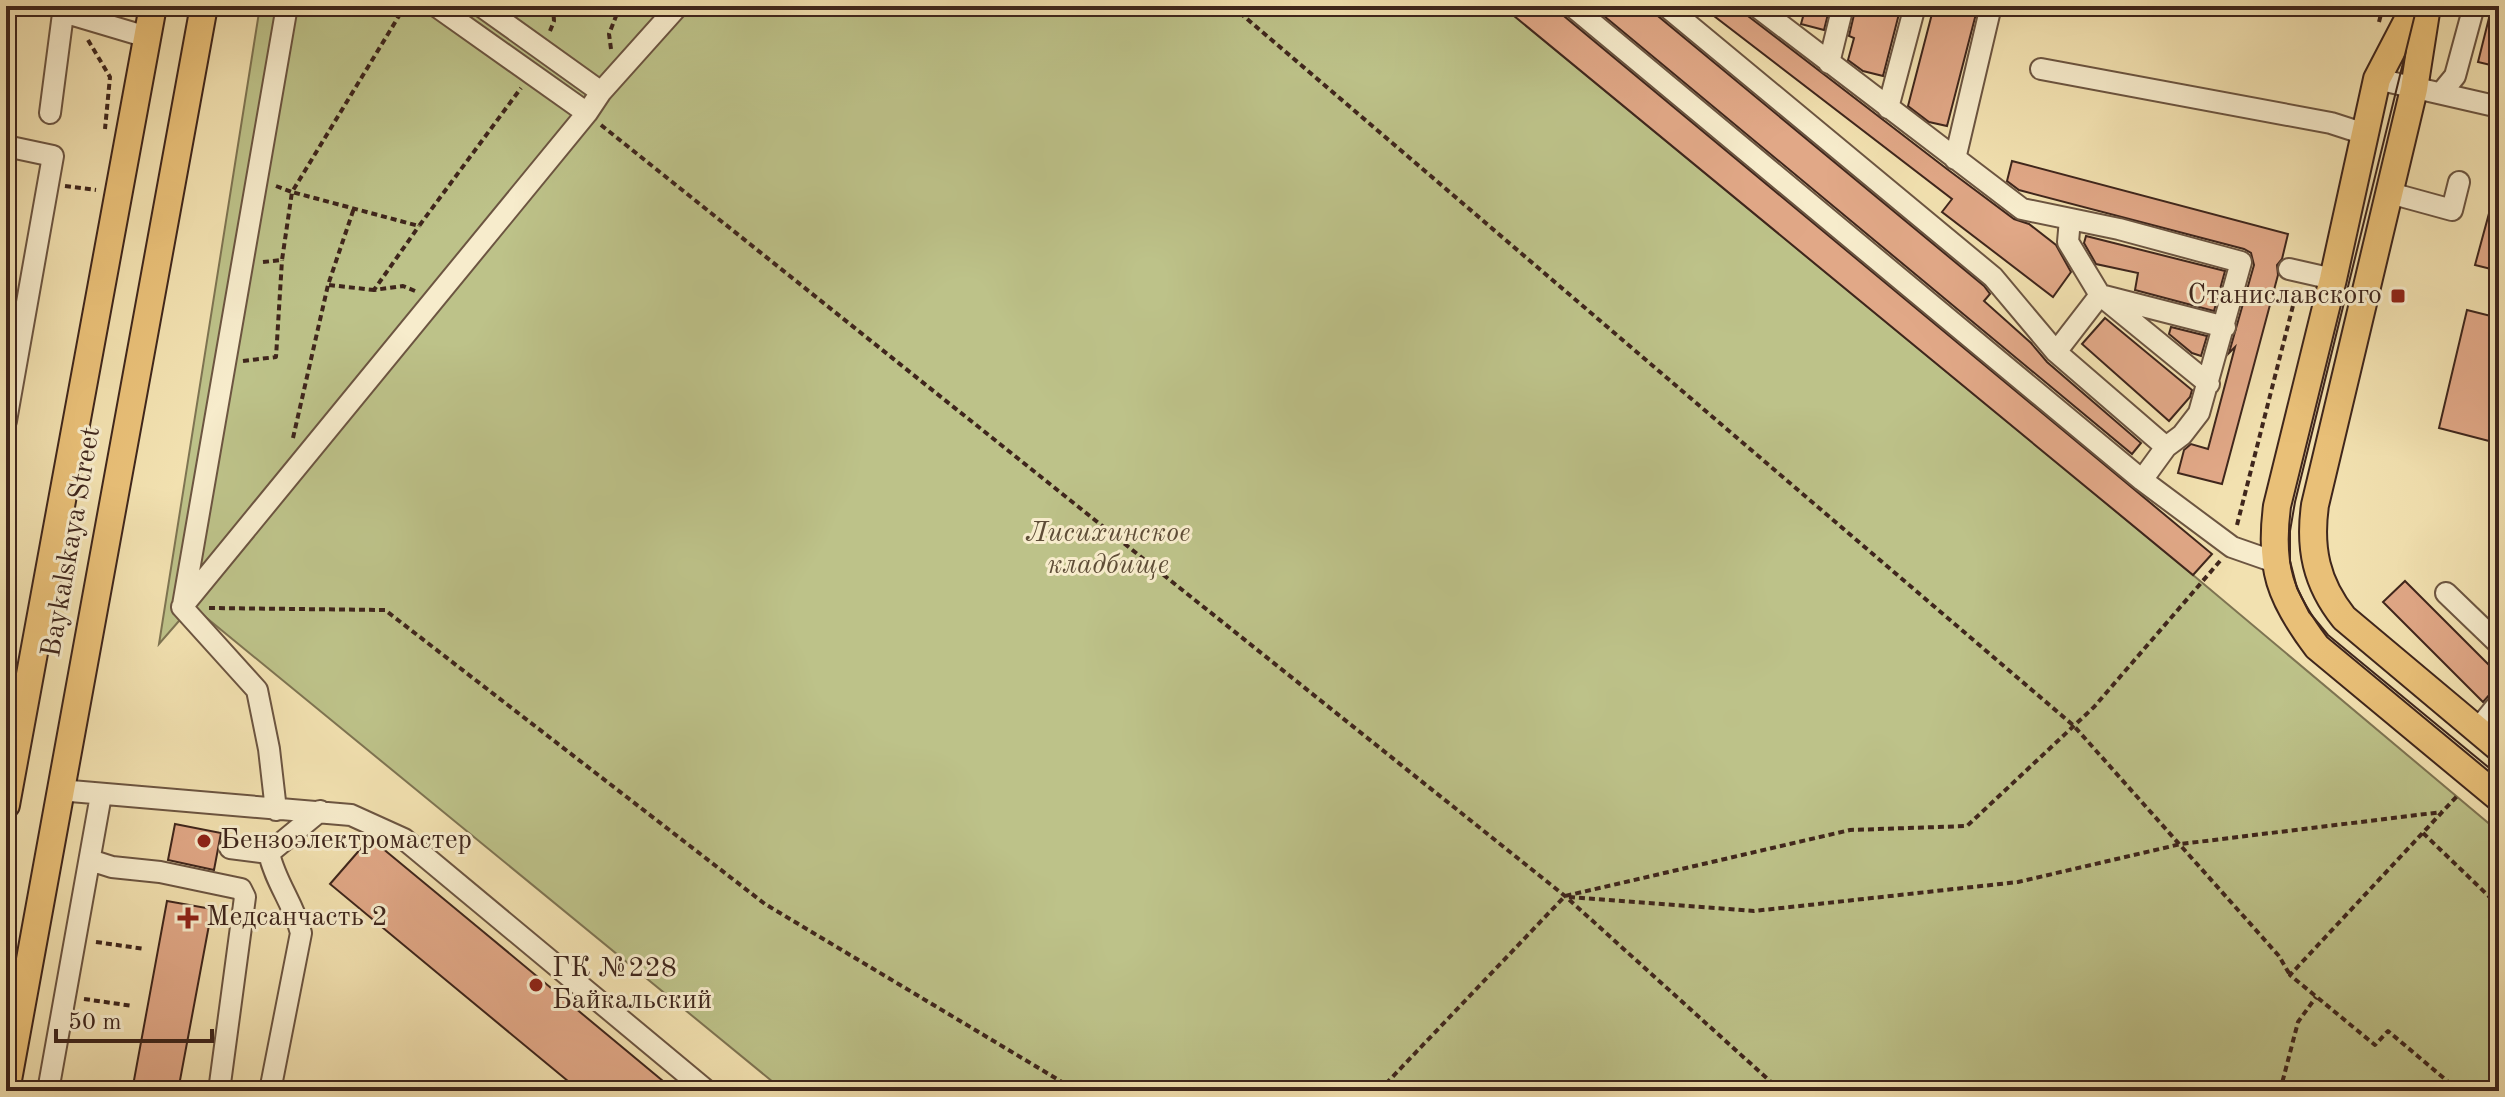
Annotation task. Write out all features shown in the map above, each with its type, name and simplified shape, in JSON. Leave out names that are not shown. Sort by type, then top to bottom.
[{"type":"main road","name":"Baykalskaya Street","points":[[6,805],[153,6]]},
{"type":"main road","name":"Baykalskaya Street","points":[[6,1091],[204,6]]},
{"type":"main road","points":[[2415,6],[2377,79],[2333,279],[2277,506],[2275,562],[2282,593],[2317,647],[2499,798]]},
{"type":"main road","points":[[2427,6],[2414,89],[2315,505],[2312,532],[2314,557],[2320,581],[2330,601],[2344,618],[2499,748]]},
{"type":"street","points":[[182,607],[287,6]]},
{"type":"street","points":[[436,6],[587,113]]},
{"type":"street","points":[[481,6],[601,92]]},
{"type":"street","points":[[182,607],[601,92],[678,6]]},
{"type":"street","points":[[1572,6],[2142,480],[2232,547],[2275,562]]},
{"type":"street","points":[[1666,6],[1993,277],[2056,352],[2166,447]]},
{"type":"street","points":[[1829,63],[1843,6]]},
{"type":"street","points":[[1888,108],[1915,6]]},
{"type":"street","points":[[1955,159],[1991,6]]},
{"type":"street","points":[[2441,93],[2455,76],[2474,6]]},
{"type":"street","points":[[50,113],[63,9],[147,37]]},
{"type":"street","points":[[1765,9],[1829,63],[2022,209],[2241,262],[2199,413],[2182,435],[2166,447],[2142,480]]},
{"type":"street","points":[[2041,69],[2331,123],[2365,134]]},
{"type":"street","points":[[2377,79],[2499,107]]},
{"type":"street","points":[[6,146],[53,156],[6,421]]},
{"type":"street","points":[[2390,193],[2452,210],[2459,182]]},
{"type":"street","points":[[2070,219],[2068,242],[2100,295],[2209,384]]},
{"type":"street","points":[[2289,269],[2333,279]]},
{"type":"street","points":[[2056,352],[2100,295]]},
{"type":"street","points":[[2100,295],[2225,327]]},
{"type":"street","points":[[2446,593],[2499,644]]},
{"type":"street","points":[[182,607],[257,690],[269,749],[276,810]]},
{"type":"street","points":[[2477,730],[2499,703]]},
{"type":"street","points":[[59,790],[351,815],[404,839],[707,1091]]},
{"type":"street","points":[[48,1091],[101,795]]},
{"type":"street","points":[[230,848],[269,853],[320,811]]},
{"type":"street","points":[[269,853],[273,872],[296,911],[301,933],[270,1091]]},
{"type":"street","points":[[90,860],[112,867],[160,872],[241,889],[245,897],[219,1091]]},
{"type":"path","points":[[225,364],[276,357],[282,260],[292,192],[405,6]]},
{"type":"path","points":[[615,76],[609,34],[620,6]]},
{"type":"path","points":[[1232,6],[2074,726],[2279,956],[2290,975],[2375,1045],[2388,1031],[2459,1091]]},
{"type":"path","points":[[374,290],[532,74]]},
{"type":"path","points":[[587,113],[1565,896],[1781,1091]]},
{"type":"path","points":[[257,179],[292,192],[419,226]]},
{"type":"path","points":[[48,184],[98,190]]},
{"type":"path","points":[[292,440],[328,285],[354,208]]},
{"type":"path","points":[[242,263],[282,260]]},
{"type":"path","points":[[328,285],[374,290],[403,286],[435,299]]},
{"type":"path","points":[[1379,1091],[1565,896],[1850,830],[1967,826],[2094,707],[2232,547]]},
{"type":"path","points":[[182,607],[385,610],[765,904],[1077,1091]]},
{"type":"path","points":[[2290,975],[2459,794]]},
{"type":"path","points":[[1565,896],[1754,911],[2018,882],[2181,844],[2442,812]]},
{"type":"path","points":[[2423,833],[2499,906]]},
{"type":"path","points":[[76,939],[145,949]]},
{"type":"path","points":[[66,996],[133,1006]]},
{"type":"path","points":[[2280,1091],[2298,1022],[2316,997]]},
{"type":"green space","name":"Лисихинское кладбище","points":[[260,6],[1502,6],[2193,575],[2499,832],[2499,1091],[784,1091],[192,606],[159,644]]},
{"type":"building","points":[[1502,6],[1559,6],[1564,16],[2212,554],[2193,575]]},
{"type":"building","points":[[1592,6],[1652,6],[1658,16],[1984,286],[1990,294],[1984,301],[2031,343],[2047,362],[2141,443],[2132,454]]},
{"type":"building","points":[[1701,6],[1738,6],[1947,169],[2014,219],[2029,224],[2056,245],[2071,272],[2053,297],[1942,212],[1952,199]]},
{"type":"building","points":[[1806,6],[1830,6],[1824,30],[1801,24]]},
{"type":"building","points":[[1856,6],[1901,6],[1883,76],[1863,71],[1848,60],[1854,38],[1849,36]]},
{"type":"building","points":[[1934,6],[1978,6],[1947,126],[1929,122],[1908,106]]},
{"type":"building","points":[[2492,6],[2499,6],[2499,67],[2478,62]]},
{"type":"building","points":[[2012,161],[2288,234],[2282,259],[2277,265],[2278,275],[2222,484],[2178,473],[2184,450],[2191,444],[2208,449],[2235,347],[2229,353],[2254,265],[2251,253],[2019,190],[2007,181]]},
{"type":"building","points":[[2494,195],[2499,196],[2499,271],[2475,265]]},
{"type":"building","points":[[2086,236],[2225,271],[2214,311],[2135,290],[2138,273],[2096,264],[2084,243]]},
{"type":"building","points":[[2467,310],[2499,318],[2499,399],[2489,441],[2439,428]]},
{"type":"building","points":[[2105,318],[2192,390],[2190,397],[2169,421],[2082,344]]},
{"type":"building","points":[[2171,327],[2207,336],[2201,356],[2192,353],[2169,334]]},
{"type":"building","points":[[2405,581],[2499,675],[2499,689],[2483,702],[2383,602]]},
{"type":"building","points":[[175,824],[221,833],[214,870],[168,860]]},
{"type":"building","points":[[370,838],[675,1091],[580,1091],[330,884]]},
{"type":"building","points":[[167,901],[212,909],[178,1091],[132,1091]]},
{"type":"tram line","points":[[2417,6],[2295,502],[2290,531],[2290,561],[2297,588],[2309,612],[2328,635],[2499,776]]},
{"type":"place","name":"Станиславского","points":[[2398,296]]},
{"type":"place","name":"Бензоэлектромастер","points":[[204,841]]},
{"type":"place","name":"Медсанчасть 2","points":[[188,918]]},
{"type":"place","name":"ГК №228 Байкальский","points":[[536,985]]}]
